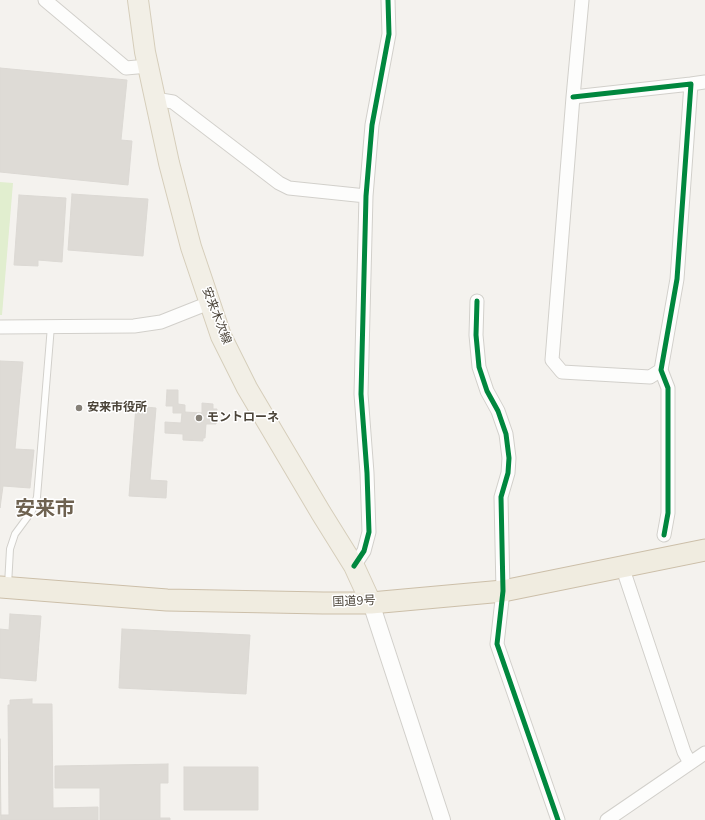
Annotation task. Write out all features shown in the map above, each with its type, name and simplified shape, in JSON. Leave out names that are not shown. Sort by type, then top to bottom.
[{"type":"highway","name":"国道9号","points":[[4,587],[167,600],[323,603],[371,602],[503,591],[705,550]]},
{"type":"main road","name":"安来木次線","points":[[138,0],[148,66],[175,186],[209,303],[221,336],[247,388],[354,566],[371,602]]},
{"type":"street","points":[[45,0],[126,68],[148,66]]},
{"type":"street","points":[[354,566],[364,551],[369,532],[367,473],[361,394],[366,258],[366,196],[372,125],[390,34],[388,0]]},
{"type":"street","points":[[582,0],[552,360],[562,372],[650,377],[661,370]]},
{"type":"street","points":[[573,97],[705,82]]},
{"type":"street","points":[[664,535],[668,513],[668,388],[661,370],[677,279],[691,84]]},
{"type":"street","points":[[155,100],[173,102],[279,183],[289,188],[366,196]]},
{"type":"street","points":[[477,301],[476,335],[479,367],[487,391],[498,411],[506,434],[509,458],[508,473],[501,497],[503,591],[497,644],[558,820]]},
{"type":"street","points":[[0,326],[134,326],[161,322],[209,303]]},
{"type":"street","points":[[622,566],[684,752],[690,763]]},
{"type":"street","points":[[371,602],[442,820]]},
{"type":"street","points":[[607,820],[705,753]]},
{"type":"lane","points":[[4,587],[10,549],[15,534],[32,511],[37,498],[51,326]]},
{"type":"green space","points":[[0,182],[13,183],[2,315],[0,315]]},
{"type":"building","points":[[0,68],[127,80],[121,140],[132,141],[128,185],[0,172]]},
{"type":"building","points":[[72,194],[148,199],[143,256],[68,250]]},
{"type":"building","points":[[19,195],[66,198],[62,262],[38,260],[38,266],[14,265]]},
{"type":"building","points":[[0,361],[23,362],[15,449],[34,450],[30,488],[3,486],[0,508]]},
{"type":"building","name":"モントローネ","points":[[167,390],[178,390],[178,404],[185,405],[185,412],[202,413],[202,403],[213,404],[213,409],[217,409],[216,424],[206,424],[205,438],[203,438],[203,441],[183,440],[183,434],[165,433],[165,422],[181,423],[182,413],[173,413],[173,406],[166,406]]},
{"type":"building","points":[[136,406],[156,408],[150,480],[167,481],[166,498],[129,496]]},
{"type":"building","points":[[10,614],[41,616],[36,681],[0,678],[0,629],[9,630]]},
{"type":"building","points":[[122,629],[250,635],[246,694],[119,688]]},
{"type":"building","points":[[32,699],[32,704],[52,704],[53,808],[98,807],[98,820],[0,820],[0,815],[9,815],[8,705],[10,705],[10,700]]},
{"type":"building","points":[[0,739],[1,820],[0,820]]},
{"type":"building","points":[[168,764],[168,783],[160,783],[160,818],[170,818],[170,820],[100,820],[100,788],[55,788],[55,766]]},
{"type":"building","points":[[184,767],[258,767],[258,810],[184,810]]},
{"type":"cycle path","points":[[354,566],[364,551],[369,532],[367,473],[361,394],[366,196],[372,125],[389,34],[388,0]]},
{"type":"cycle path","points":[[573,97],[691,84],[677,279],[661,370],[668,388],[668,513],[664,535]]},
{"type":"cycle path","points":[[477,301],[476,335],[479,367],[487,391],[498,411],[506,434],[509,458],[508,473],[501,497],[503,591],[497,644],[558,820]]},
{"type":"place","name":"安来市役所","points":[[79,408]]},
{"type":"place","name":"モントローネ","points":[[199,418]]},
{"type":"district","name":"安来市","points":[[45,510]]}]
